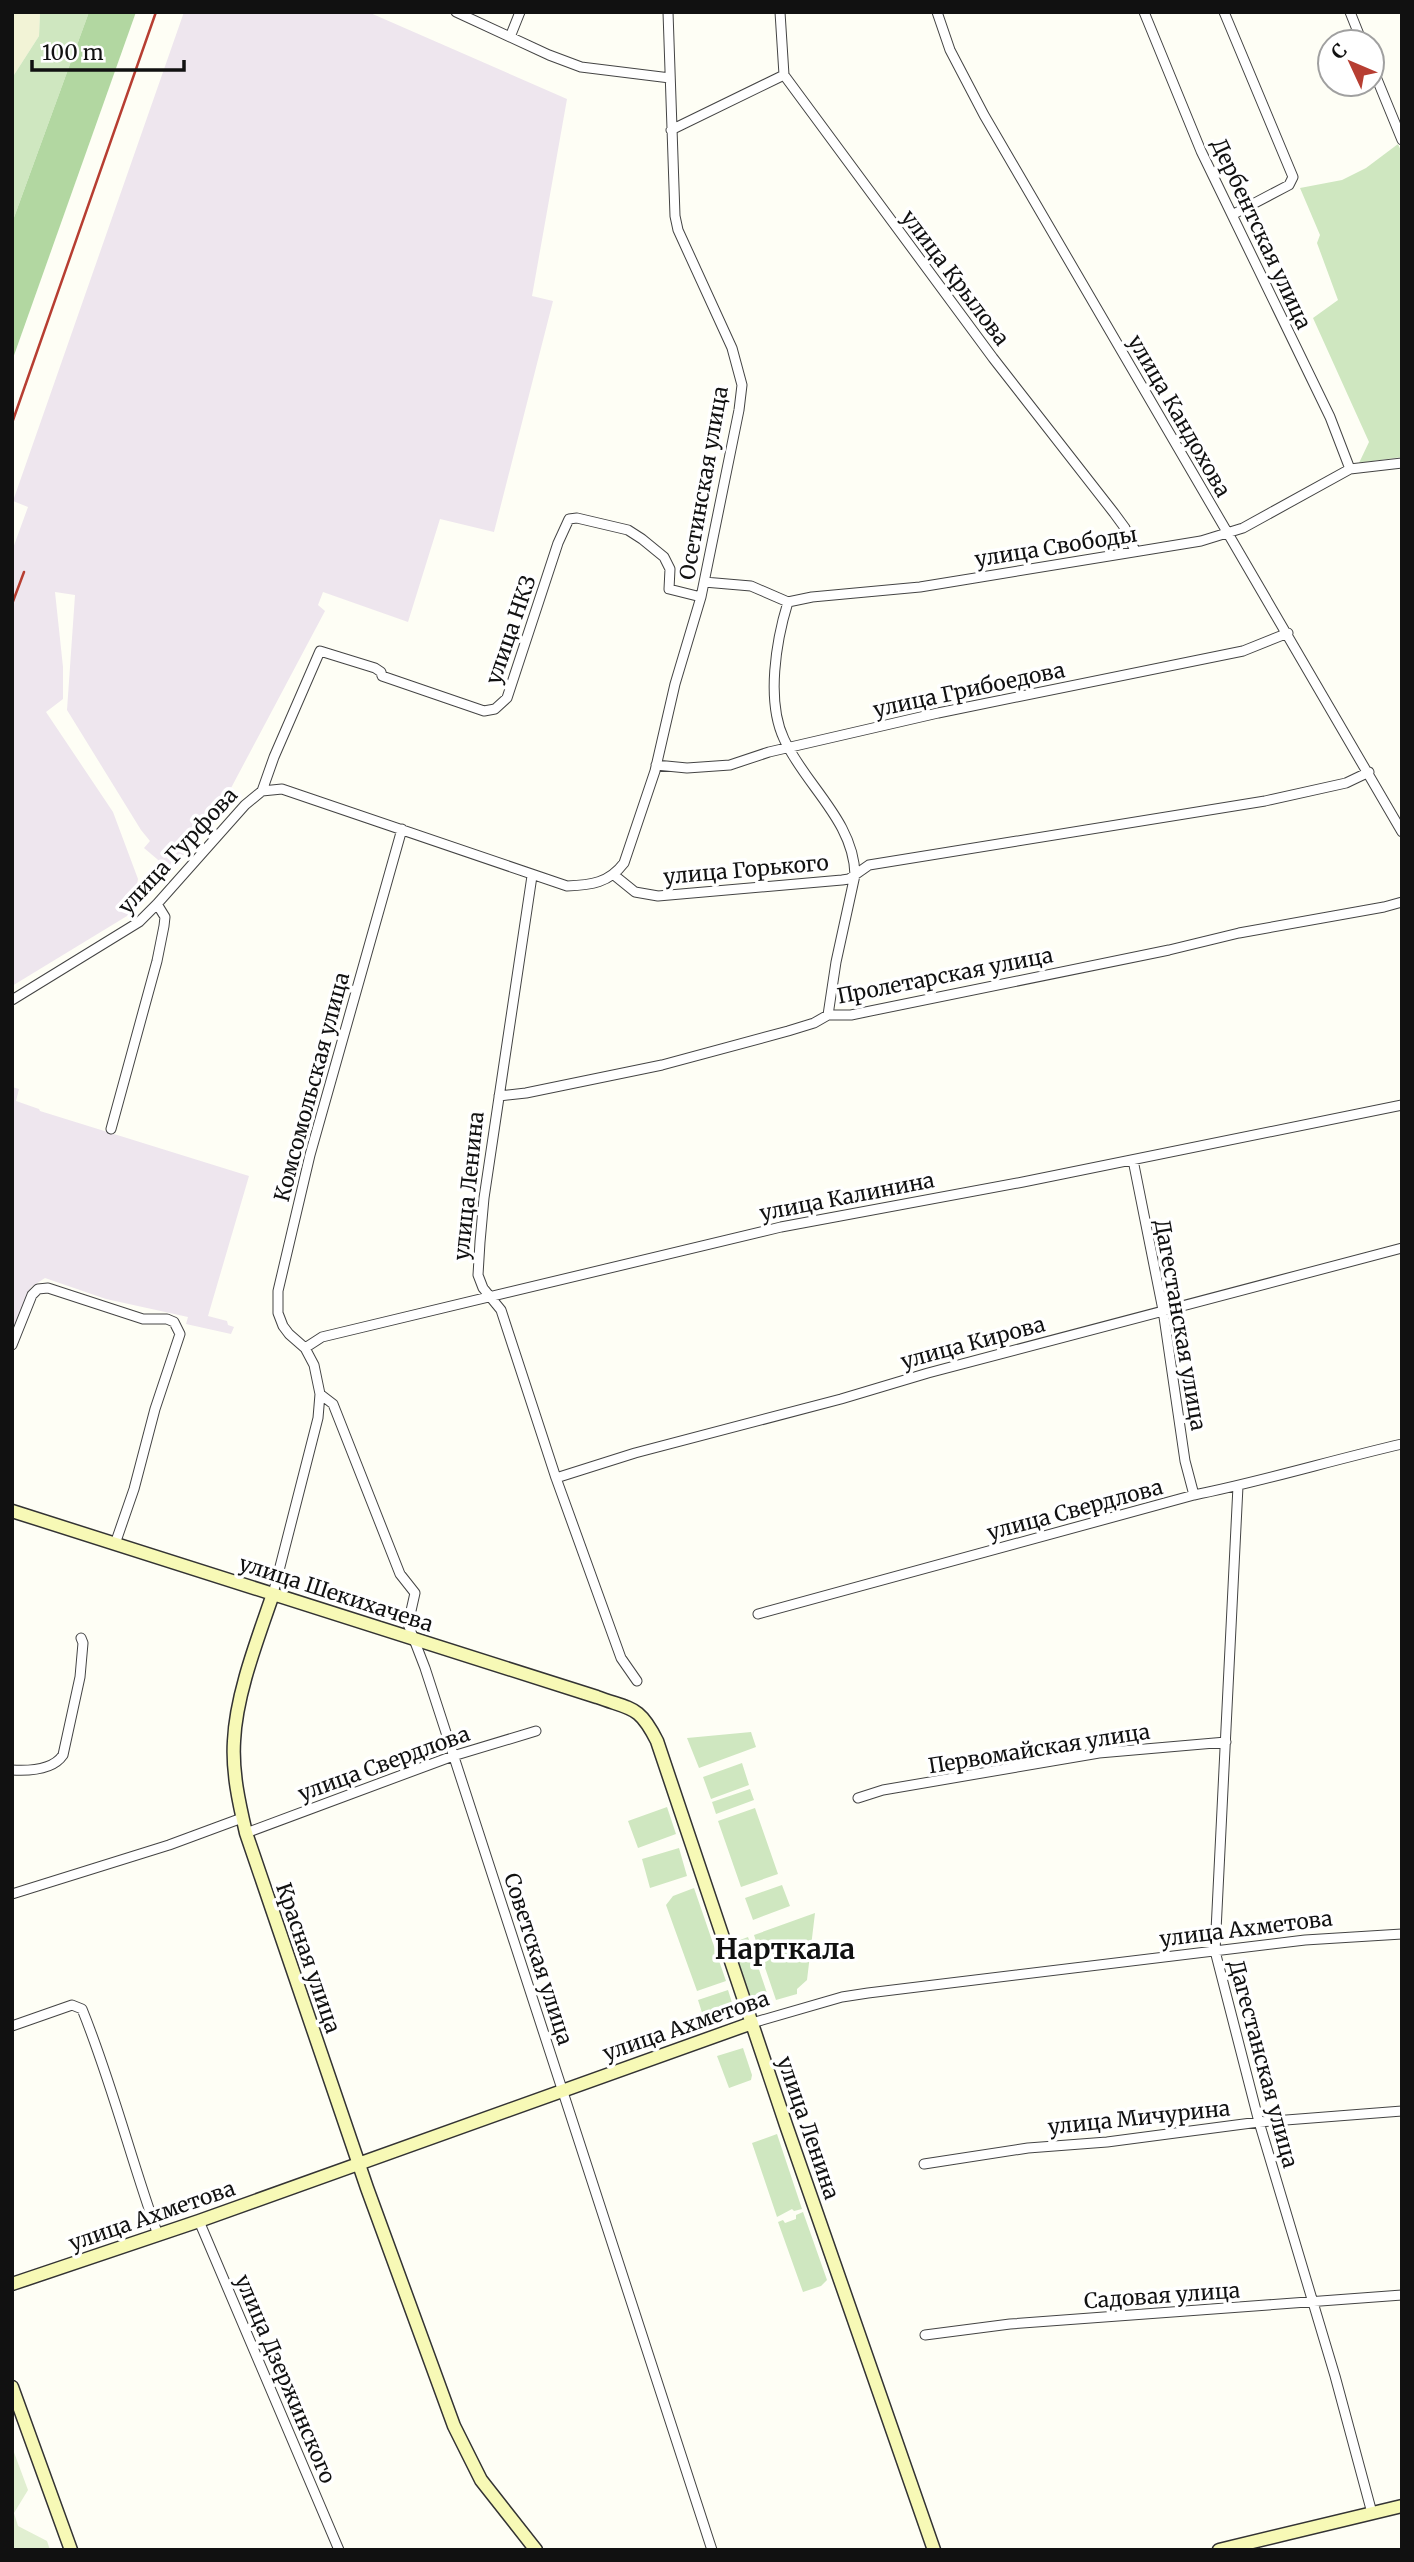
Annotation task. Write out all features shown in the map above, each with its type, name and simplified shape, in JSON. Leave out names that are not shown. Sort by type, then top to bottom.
[{"type":"street","points":[[456,12],[581,67],[670,78]]},
{"type":"street","points":[[510,37],[520,12]]},
{"type":"street","name":"Осетинская улица","points":[[614,875],[630,850],[701,597],[742,385],[732,348],[678,230],[673,200],[668,12]]},
{"type":"street","points":[[671,130],[784,75],[780,12]]},
{"type":"street","name":"улица Кандохова","points":[[937,12],[950,50],[985,115],[1402,832]]},
{"type":"street","name":"Дербентская улица","points":[[1143,12],[1201,151],[1330,417],[1350,469]]},
{"type":"street","points":[[1224,12],[1293,177],[1289,185],[1232,215]]},
{"type":"street","name":"улица Крылова","points":[[784,75],[993,358],[1125,528],[1135,551]]},
{"type":"street","points":[[1385,98],[1402,140]]},
{"type":"street","name":"улица Свободы","points":[[788,602],[812,597],[920,587],[1201,541],[1243,528],[1350,469],[1402,463]]},
{"type":"street","name":"улица НКЗ","points":[[262,791],[320,651],[375,668],[382,676],[484,711],[495,709],[502,704],[515,674],[558,543],[569,519],[577,518],[628,530],[664,557],[670,569],[668,589],[701,597]]},
{"type":"street","points":[[704,582],[751,586],[788,602],[776,656],[775,687],[781,732],[843,828],[851,848],[855,875],[836,962],[828,1015]]},
{"type":"street","name":"улица Грибоедова","points":[[656,765],[687,768],[722,766],[938,713],[1223,655],[1256,647],[1287,633]]},
{"type":"street","name":"улица Горького","points":[[614,875],[635,891],[658,896],[842,880],[873,864],[1265,801],[1346,783],[1369,772]]},
{"type":"street","points":[[262,791],[282,789],[568,886],[592,884],[614,875]]},
{"type":"street","name":"улица Гурфова","points":[[12,1000],[131,928],[158,904],[245,805],[262,791]]},
{"type":"street","name":"Комсомольская улица","points":[[305,1348],[283,1326],[278,1313],[278,1291],[310,1155],[402,829]]},
{"type":"street","name":"улица Ленина","points":[[532,876],[484,1198],[478,1275],[500,1311],[555,1478],[621,1658],[637,1681]]},
{"type":"street","name":"Пролетарская улица","points":[[499,1096],[539,1091],[662,1065],[788,1031],[814,1023],[828,1015],[850,1016],[1239,933],[1402,902]]},
{"type":"street","points":[[111,1129],[159,950],[165,917],[158,904]]},
{"type":"street","name":"улица Калинина","points":[[305,1348],[322,1337],[781,1227],[1133,1160],[1402,1105]]},
{"type":"street","name":"Дагестанская улица","points":[[1133,1160],[1163,1310],[1185,1461],[1194,1495]]},
{"type":"street","name":"улица Кирова","points":[[555,1478],[635,1453],[841,1399],[928,1373],[1402,1248]]},
{"type":"street","points":[[12,1345],[32,1295],[38,1289],[48,1289],[143,1319],[159,1318],[174,1322],[180,1334],[115,1544]]},
{"type":"street","name":"Красная улица","points":[[305,1348],[314,1366],[320,1394],[318,1418],[274,1594],[244,1686],[233,1741],[242,1818],[358,2163],[466,2453],[481,2480],[536,2550]]},
{"type":"street","name":"Советская улица","points":[[320,1394],[333,1404],[400,1574],[415,1593],[408,1624],[712,2550]]},
{"type":"street","name":"улица Свердлова","points":[[758,1614],[1194,1495],[1402,1444]]},
{"type":"street","name":"Дагестанская улица","points":[[1238,1486],[1215,1951],[1259,2122],[1372,2512]]},
{"type":"street","name":"улица Шекихачева","points":[[12,1511],[626,1706],[640,1713],[645,1719]]},
{"type":"street","points":[[12,1770],[32,1771],[56,1762],[63,1755],[80,1677],[83,1649],[81,1638]]},
{"type":"street","name":"улица Ленина","points":[[645,1719],[657,1741],[934,2550]]},
{"type":"street","name":"улица Свердлова","points":[[246,1833],[453,1756],[536,1731]]},
{"type":"street","name":"Первомайская улица","points":[[858,1798],[883,1790],[1099,1753],[1226,1742]]},
{"type":"street","points":[[12,1894],[169,1845],[242,1818]]},
{"type":"street","name":"улица Ахметова","points":[[12,2284],[199,2221],[752,2023],[821,2002],[868,1993],[1305,1940],[1402,1934]]},
{"type":"street","points":[[12,2026],[72,2005],[82,2009],[103,2059],[142,2192],[158,2235]]},
{"type":"street","name":"улица Мичурина","points":[[924,2164],[1016,2149],[1107,2142],[1259,2122],[1402,2111]]},
{"type":"street","name":"улица Дзержинского","points":[[199,2221],[339,2550]]},
{"type":"street","name":"Садовая улица","points":[[925,2335],[980,2327],[1402,2295]]},
{"type":"street","points":[[12,2387],[71,2550]]},
{"type":"street","points":[[1219,2550],[1402,2506]]},
{"type":"shaded area","points":[[184,12],[368,12],[567,99],[532,296],[553,301],[494,532],[440,519],[408,622],[323,592],[318,605],[325,611],[222,805],[207,828],[170,870],[144,848],[150,841],[67,710],[75,595],[55,592],[63,667],[63,699],[46,712],[113,812],[138,879],[133,909],[127,916],[12,986],[12,551],[28,507],[13,501]]},
{"type":"shaded area","points":[[12,1087],[19,1089],[16,1101],[40,1111],[249,1176],[208,1316],[227,1321],[228,1325],[234,1327],[231,1334],[186,1324],[188,1317],[106,1299],[45,1278],[31,1287],[12,1333]]},
{"type":"green space","points":[[12,12],[40,12],[39,36],[12,78]]},
{"type":"green space","points":[[40,12],[89,12],[12,223],[12,78],[39,36]]},
{"type":"green space","points":[[89,12],[136,12],[12,361],[12,223]]},
{"type":"green space","points":[[1398,144],[1402,153],[1402,457],[1359,463],[1369,442],[1313,318],[1338,300],[1317,243],[1320,235],[1300,188],[1342,180],[1366,168]]},
{"type":"green space","points":[[751,1732],[756,1747],[699,1768],[687,1738]]},
{"type":"green space","points":[[742,1763],[749,1785],[711,1799],[703,1777]]},
{"type":"green space","points":[[750,1789],[754,1800],[716,1814],[712,1802]]},
{"type":"green space","points":[[667,1807],[676,1834],[638,1848],[628,1821]]},
{"type":"green space","points":[[755,1808],[778,1874],[741,1887],[718,1821]]},
{"type":"green space","points":[[679,1848],[687,1876],[650,1888],[642,1859]]},
{"type":"green space","points":[[782,1885],[790,1906],[753,1920],[745,1898]]},
{"type":"green space","points":[[694,1888],[726,1981],[697,1991],[666,1905],[673,1896]]},
{"type":"green space","points":[[815,1913],[807,1980],[797,1989],[797,1994],[776,2000],[754,1935]]},
{"type":"green space","points":[[748,1937],[770,2002],[754,2008],[732,1943]]},
{"type":"green space","points":[[728,1990],[735,2012],[705,2022],[698,2000]]},
{"type":"green space","points":[[743,2048],[752,2075],[751,2080],[729,2088],[717,2056]]},
{"type":"green space","points":[[777,2134],[802,2209],[792,2209],[777,2217],[752,2143]]},
{"type":"green space","points":[[803,2212],[827,2280],[821,2286],[803,2292],[778,2222],[783,2220],[785,2223],[796,2219],[796,2215]]},
{"type":"green space","points":[[12,2447],[28,2490],[14,2513],[18,2526],[47,2541],[50,2550],[12,2550]]},
{"type":"railway","points":[[12,423],[156,12]]},
{"type":"railway","points":[[12,604],[24,572]]},
{"type":"district","name":"Нарткала","points":[[785,1949]]}]
